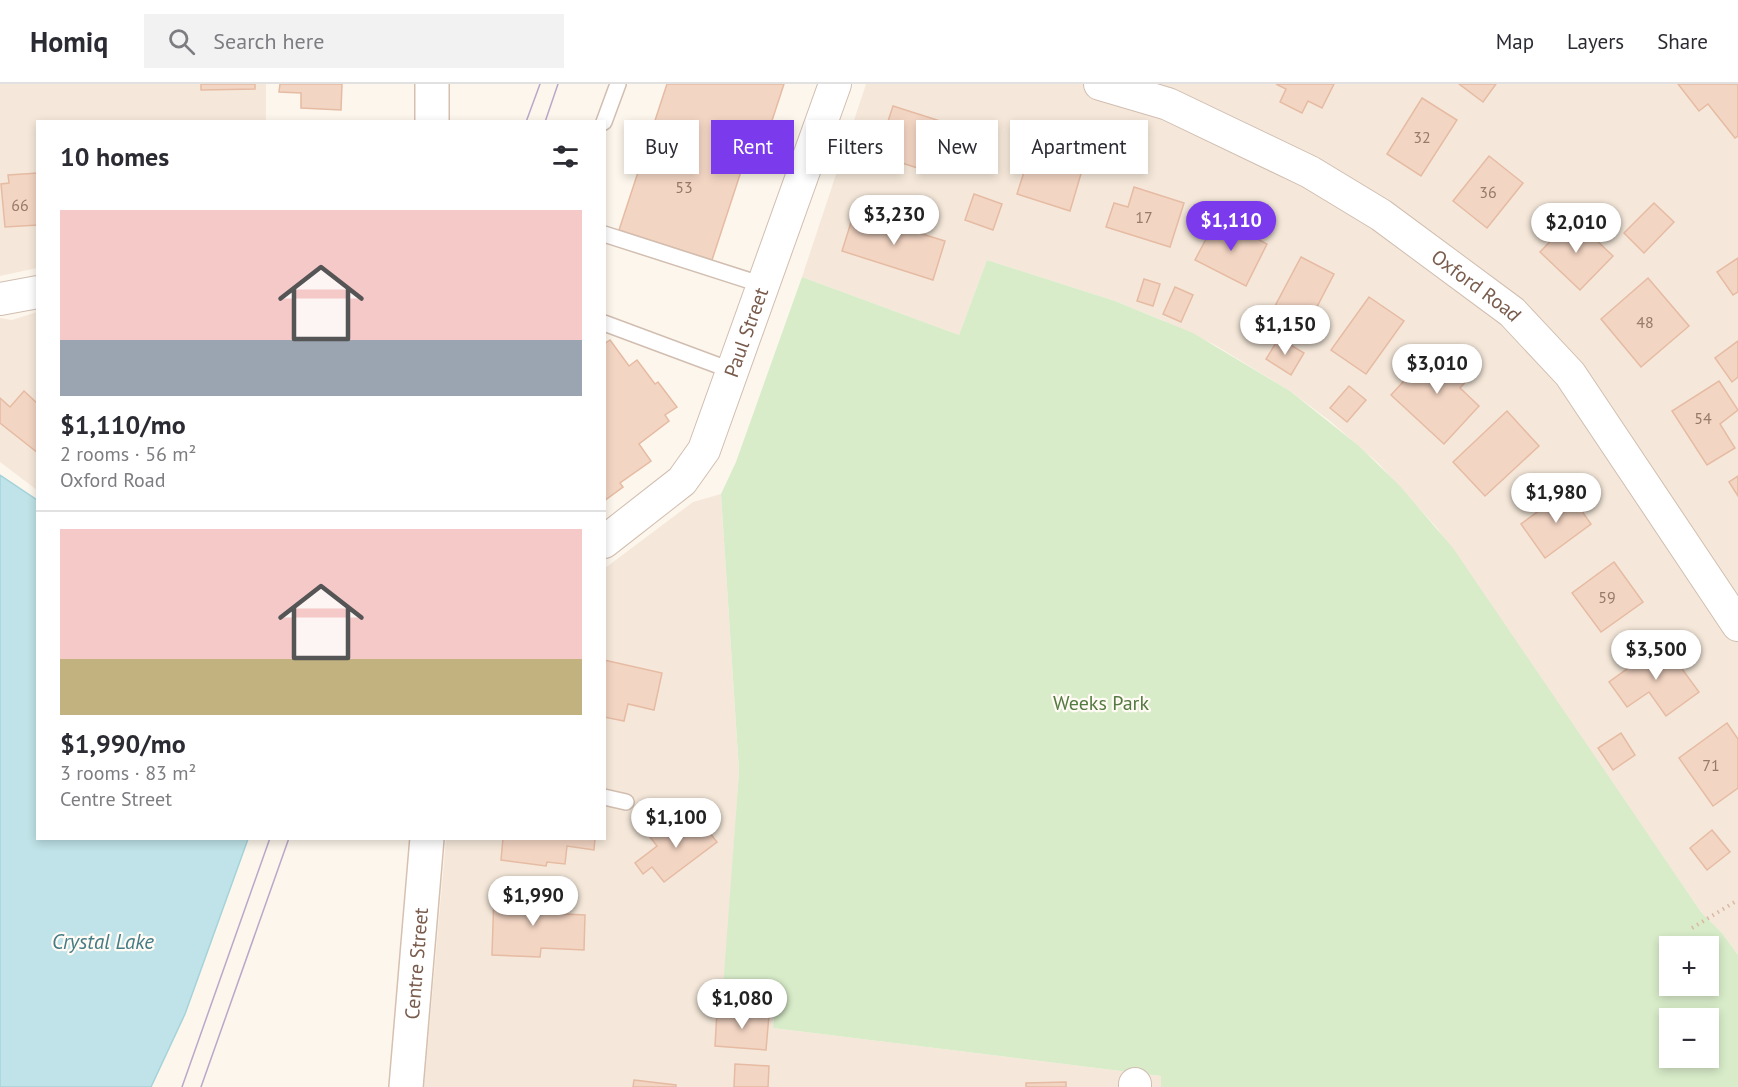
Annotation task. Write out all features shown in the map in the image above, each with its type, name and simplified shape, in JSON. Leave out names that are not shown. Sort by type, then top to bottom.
[{"type":"main road","points":[[432,84],[432,120]]},
{"type":"main road","name":"Centre Street","points":[[406,1087],[427,840]]},
{"type":"street","name":"Paul Street","points":[[606,540],[670,491],[693,467],[711,434],[835,84]]},
{"type":"street","name":"Oxford Road","points":[[1100,84],[1168,104],[1310,172],[1389,221],[1512,312],[1570,374],[1738,625]]},
{"type":"street","points":[[0,299],[36,292]]},
{"type":"lane","points":[[605,120],[618,84]]},
{"type":"lane","points":[[606,235],[763,285]]},
{"type":"lane","points":[[606,324],[733,371]]},
{"type":"lane","points":[[606,797],[626,802]]},
{"type":"path","points":[[1692,928],[1738,900]]},
{"type":"shaded area","points":[[0,84],[266,84],[266,120],[36,120],[36,268],[0,276]]},
{"type":"shaded area","points":[[866,84],[1738,84],[1738,955],[1722,933],[1701,912],[1437,528],[1378,463],[1330,421],[1290,391],[1215,345],[1162,320],[1115,301],[987,260],[959,335],[802,277],[836,174],[904,174],[904,120],[854,120]]},
{"type":"shaded area","points":[[36,312],[36,489],[0,462],[0,318],[12,320]]},
{"type":"shaded area","points":[[721,494],[739,771],[724,988],[776,992],[773,1028],[1161,1076],[1161,1087],[424,1087],[446,840],[606,840],[606,567],[693,502]]},
{"type":"green space","name":"Weeks Park","points":[[987,260],[1115,301],[1193,333],[1290,391],[1359,446],[1400,486],[1453,548],[1701,912],[1722,933],[1738,955],[1738,1087],[1161,1087],[1161,1076],[773,1028],[776,992],[723,988],[739,771],[721,494],[736,462],[802,277],[959,335]]},
{"type":"water","name":"Crystal Lake","points":[[0,475],[36,499],[36,840],[248,840],[185,1014],[151,1087],[0,1087]]},
{"type":"building","points":[[201,84],[255,84],[255,89],[201,90]]},
{"type":"building","points":[[280,84],[342,84],[341,110],[301,108],[301,93],[279,92]]},
{"type":"building","points":[[667,84],[784,84],[772,120],[711,120],[711,174],[740,174],[712,260],[619,230],[637,174],[699,174],[699,120],[655,120]]},
{"type":"building","points":[[1276,84],[1334,84],[1322,108],[1308,101],[1302,113],[1280,102],[1286,89]]},
{"type":"building","points":[[1459,84],[1496,84],[1483,102]]},
{"type":"building","points":[[1678,84],[1738,84],[1738,136],[1735,138],[1708,104],[1699,111]]},
{"type":"building","points":[[1422,98],[1457,120],[1421,176],[1387,154]]},
{"type":"building","points":[[893,106],[937,120],[916,120],[916,167],[904,164],[904,120],[888,120]]},
{"type":"building","points":[[1489,156],[1523,183],[1487,228],[1453,201]]},
{"type":"building","points":[[36,173],[36,225],[5,227],[1,184],[9,183],[8,175]]},
{"type":"building","points":[[1023,174],[1081,174],[1070,211],[1017,194]]},
{"type":"building","points":[[1134,187],[1184,203],[1170,247],[1106,227],[1114,203],[1128,207]]},
{"type":"building","points":[[974,194],[1002,204],[993,230],[965,220]]},
{"type":"building","points":[[1654,203],[1674,222],[1644,253],[1624,233]]},
{"type":"building","points":[[854,213],[945,241],[933,280],[842,251]]},
{"type":"building","points":[[1217,218],[1267,244],[1246,286],[1195,260]]},
{"type":"building","points":[[1573,218],[1613,256],[1580,290],[1540,252]]},
{"type":"building","points":[[1301,257],[1334,274],[1308,324],[1275,306]]},
{"type":"building","points":[[1738,258],[1738,292],[1733,295],[1717,272]]},
{"type":"building","points":[[1648,278],[1689,326],[1641,367],[1601,319]]},
{"type":"building","points":[[1144,279],[1160,284],[1153,306],[1137,301]]},
{"type":"building","points":[[1175,287],[1193,295],[1181,322],[1163,314]]},
{"type":"building","points":[[1369,297],[1404,321],[1366,374],[1331,350]]},
{"type":"building","points":[[1279,338],[1304,353],[1291,375],[1266,359]]},
{"type":"building","points":[[610,340],[629,366],[637,360],[655,384],[658,382],[677,407],[665,415],[669,421],[639,444],[651,461],[620,483],[623,487],[606,500],[606,343]]},
{"type":"building","points":[[1738,341],[1738,377],[1732,382],[1715,358]]},
{"type":"building","points":[[1436,346],[1470,377],[1460,388],[1479,406],[1444,444],[1391,395]]},
{"type":"building","points":[[1719,381],[1738,410],[1720,424],[1735,448],[1707,465],[1672,411]]},
{"type":"building","points":[[1349,386],[1366,400],[1347,422],[1330,408]]},
{"type":"building","points":[[24,391],[36,402],[36,451],[0,423],[0,398],[10,407]]},
{"type":"building","points":[[1507,411],[1539,446],[1485,496],[1453,462]]},
{"type":"building","points":[[1738,476],[1738,496],[1729,482]]},
{"type":"building","points":[[1567,490],[1591,524],[1545,558],[1521,524]]},
{"type":"building","points":[[1614,562],[1643,602],[1601,632],[1572,593]]},
{"type":"building","points":[[1663,643],[1699,692],[1666,716],[1649,692],[1627,707],[1609,682]]},
{"type":"building","points":[[606,660],[662,673],[654,710],[628,704],[624,721],[606,717]]},
{"type":"building","points":[[1727,723],[1738,739],[1738,788],[1713,806],[1679,758]]},
{"type":"building","points":[[1621,733],[1635,755],[1613,770],[1598,748]]},
{"type":"building","points":[[698,818],[717,842],[664,882],[652,867],[643,874],[635,863],[657,846],[647,833],[659,823],[671,838]]},
{"type":"building","points":[[1712,830],[1730,852],[1707,870],[1690,848]]},
{"type":"building","points":[[503,840],[595,840],[594,850],[567,846],[565,864],[547,862],[546,866],[501,860]]},
{"type":"building","points":[[494,894],[544,896],[544,913],[585,915],[584,950],[541,948],[540,957],[492,955]]},
{"type":"building","points":[[717,1011],[769,1015],[766,1050],[715,1046]]},
{"type":"building","points":[[735,1064],[769,1066],[768,1087],[734,1087]]},
{"type":"building","points":[[634,1080],[676,1085],[676,1087],[633,1087]]},
{"type":"building","points":[[1066,1082],[1066,1087],[1026,1087],[1026,1083]]},
{"type":"tram line","points":[[527,120],[540,84]]},
{"type":"tram line","points":[[546,120],[558,84]]},
{"type":"tram line","points":[[182,1087],[269,840]]},
{"type":"tram line","points":[[201,1087],[288,840]]}]
